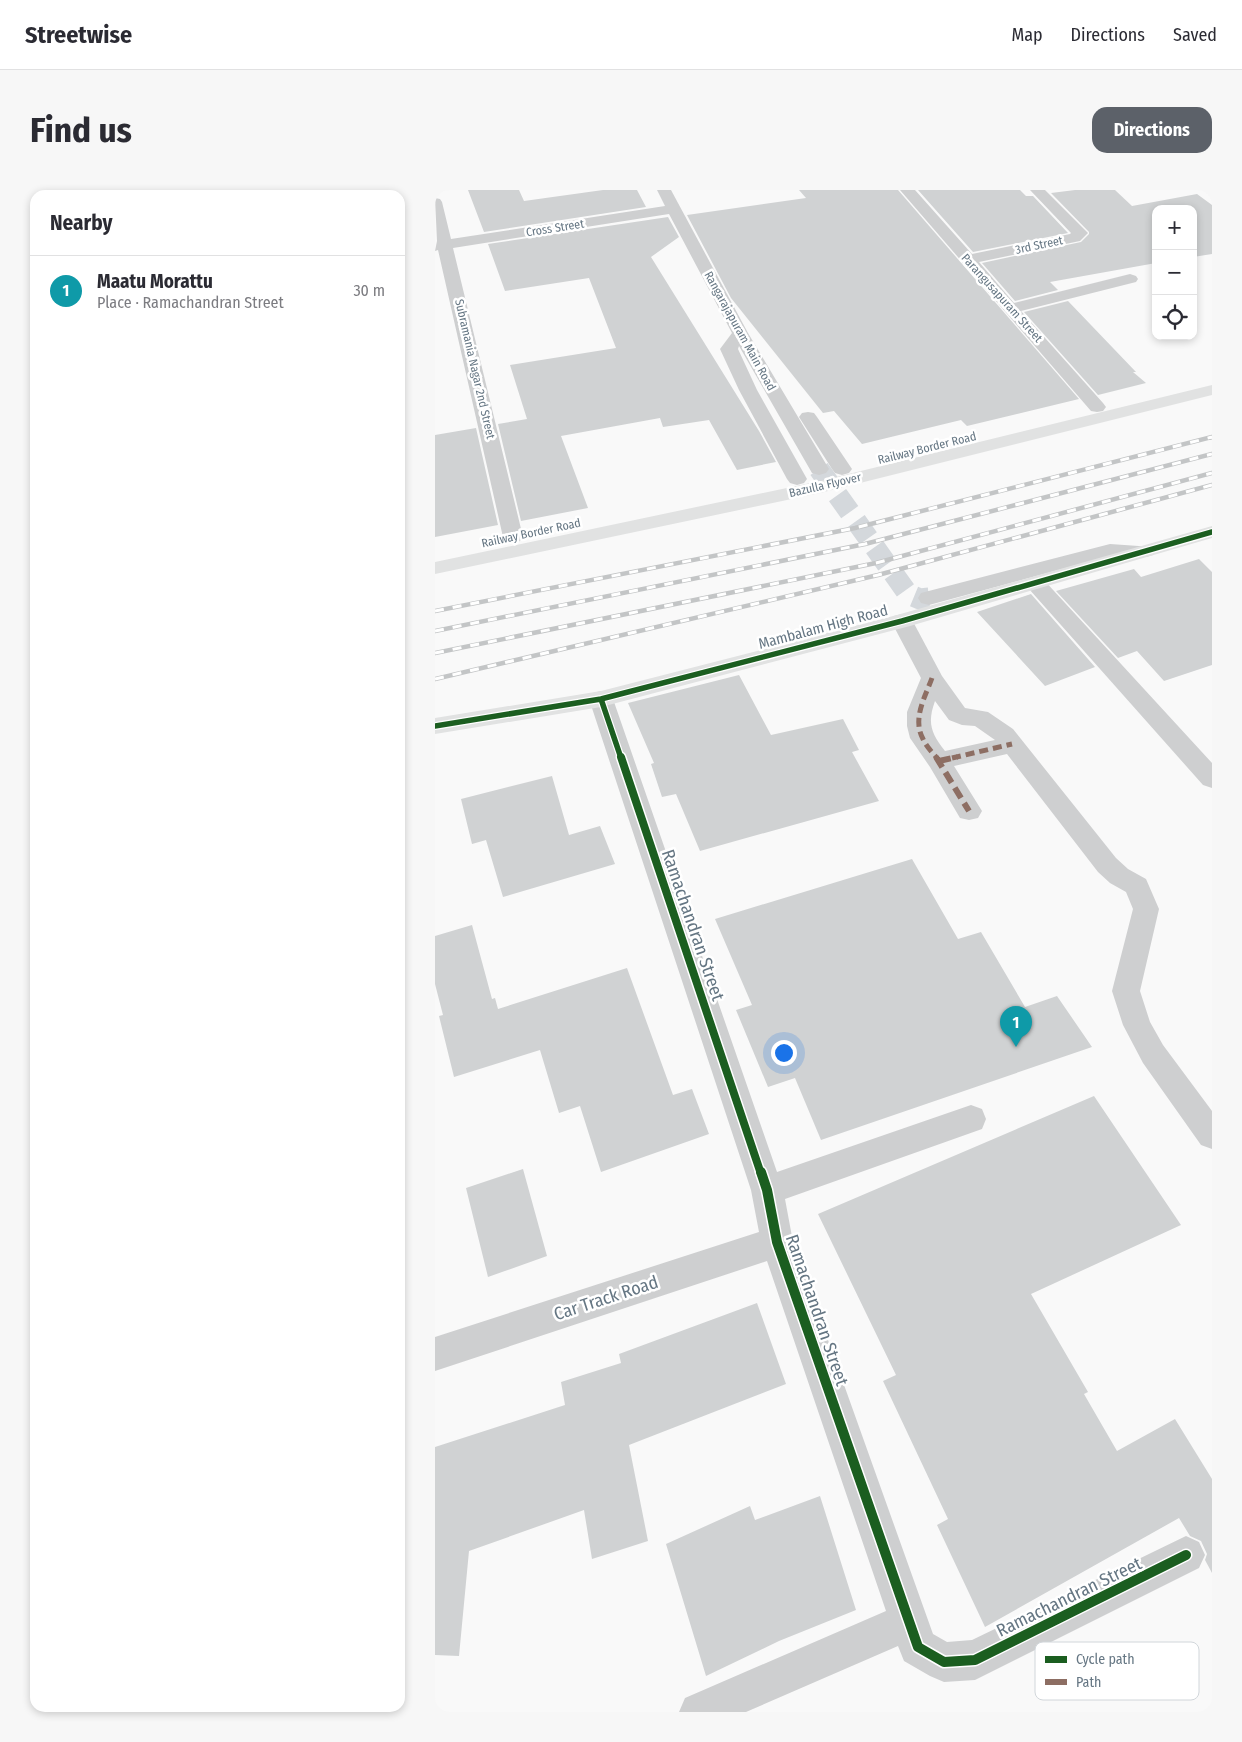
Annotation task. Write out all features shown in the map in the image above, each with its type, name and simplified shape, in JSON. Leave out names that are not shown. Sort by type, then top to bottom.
[{"type":"street","name":"Rangarajapuram Main Road","points":[[664,190],[740,333],[819,469]]},
{"type":"street","name":"Parangusapuram Street","points":[[907,190],[1097,406]]},
{"type":"street","name":"3rd Street","points":[[967,260],[1075,238],[1080,233],[1037,190]]},
{"type":"street","name":"Subramania Nagar 2nd Street","points":[[435,202],[440,246],[513,536]]},
{"type":"street","name":"Cross Street","points":[[440,246],[674,210]]},
{"type":"street","points":[[1012,308],[1129,279]]},
{"type":"street","points":[[797,479],[747,390],[729,349],[740,333],[765,346],[786,384],[842,469]]},
{"type":"street","name":"Railway Border Road","points":[[435,554],[513,536],[842,469],[1212,378]]},
{"type":"street","name":"Bazulla Flyover","points":[[435,568],[820,487],[1212,390]]},
{"type":"street","name":"Mambalam High Road","points":[[435,726],[601,699],[901,621],[1036,584],[1212,532]]},
{"type":"street","points":[[929,598],[1110,550],[1146,551]]},
{"type":"street","points":[[1036,584],[1212,779]]},
{"type":"street","points":[[901,621],[932,678],[957,714],[962,717],[980,718],[1005,735],[1107,865],[1119,876],[1137,886],[1146,909],[1126,991],[1137,1025],[1153,1054],[1212,1135]]},
{"type":"street","points":[[932,678],[919,712],[919,726],[922,738],[939,761],[969,811]]},
{"type":"street","name":"Ramachandran Street","points":[[601,699],[767,1190],[777,1242],[918,1647],[944,1662],[975,1660],[1186,1555]]},
{"type":"street","points":[[939,761],[1012,744]]},
{"type":"street","points":[[767,1190],[971,1119]]},
{"type":"street","name":"Car Track Road","points":[[435,1354],[777,1242]]},
{"type":"street","points":[[699,1712],[909,1621]]},
{"type":"building","points":[[468,190],[519,190],[524,201],[603,190],[637,190],[646,207],[484,232]]},
{"type":"building","points":[[799,190],[898,190],[1079,399],[967,426],[961,420],[862,444],[834,411],[823,413],[731,298],[687,215],[806,198]]},
{"type":"building","points":[[918,190],[1020,190],[1026,196],[1033,196],[1068,233],[973,252]]},
{"type":"building","points":[[1075,190],[1115,190],[1132,206],[1197,194],[1212,205],[1212,254],[1197,256],[1197,205],[1152,205],[1152,264],[1050,282],[1058,290],[1015,301],[982,263],[1081,242],[1089,234],[1051,193]]},
{"type":"building","points":[[668,217],[679,237],[651,257],[759,431],[776,462],[737,470],[709,420],[663,427],[660,418],[561,436],[588,508],[521,521],[498,424],[527,419],[510,365],[616,348],[589,278],[505,291],[488,244]]},
{"type":"building","points":[[1068,301],[1136,372],[1133,372],[1146,383],[1098,395],[1024,312]]},
{"type":"building","points":[[476,428],[498,525],[435,537],[435,435]]},
{"type":"building","points":[[1199,559],[1212,572],[1212,665],[1164,681],[1137,651],[1118,658],[1056,591],[1134,569],[1141,577]]},
{"type":"building","points":[[1031,594],[1095,667],[1045,686],[977,612]]},
{"type":"building","points":[[739,675],[771,735],[843,719],[859,750],[852,752],[879,801],[700,851],[676,794],[662,797],[651,764],[654,763],[628,703]]},
{"type":"building","points":[[552,776],[569,835],[600,826],[615,864],[503,897],[486,840],[472,844],[461,799]]},
{"type":"building","points":[[912,859],[958,939],[981,932],[1025,1007],[1057,996],[1092,1047],[821,1140],[795,1078],[768,1087],[736,1010],[752,1005],[715,919]]},
{"type":"building","points":[[472,925],[492,999],[495,998],[498,1009],[627,968],[673,1095],[692,1089],[709,1134],[601,1172],[580,1106],[559,1113],[540,1050],[454,1077],[439,1016],[443,1015],[435,984],[435,936]]},
{"type":"building","points":[[1094,1096],[1181,1225],[1031,1294],[1088,1392],[1084,1394],[1117,1451],[1175,1419],[1212,1479],[1212,1573],[1205,1560],[1207,1554],[1201,1541],[1190,1536],[1179,1518],[985,1627],[937,1525],[948,1519],[883,1381],[896,1375],[818,1214]]},
{"type":"building","points":[[523,1169],[547,1256],[488,1277],[466,1188]]},
{"type":"building","points":[[757,1303],[786,1384],[629,1445],[648,1541],[592,1559],[584,1510],[469,1551],[459,1656],[435,1655],[435,1447],[565,1405],[561,1382],[621,1363],[619,1354]]},
{"type":"building","points":[[820,1496],[856,1610],[779,1641],[706,1676],[666,1544],[750,1506],[755,1520]]},
{"type":"tunnel","points":[[819,469],[908,594],[920,599],[929,598]]},
{"type":"railway","points":[[435,611],[855,528],[1212,437],[1210,438]]},
{"type":"railway","points":[[435,631],[865,544],[1212,454]]},
{"type":"railway","points":[[435,653],[876,563],[1212,473]]},
{"type":"railway","points":[[435,679],[878,575],[1212,485]]},
{"type":"marked path","points":[[932,678],[919,712],[919,726],[922,738],[939,761],[969,811]]},
{"type":"marked path","points":[[939,761],[1012,744]]},
{"type":"cycle path","points":[[435,726],[601,699],[902,621],[1212,532]]},
{"type":"cycle path","points":[[601,699],[767,1190],[777,1242],[918,1647],[944,1662],[975,1660],[1186,1555]]},
{"type":"place","name":"Maatu Morattu","points":[[1016,1047]]}]
